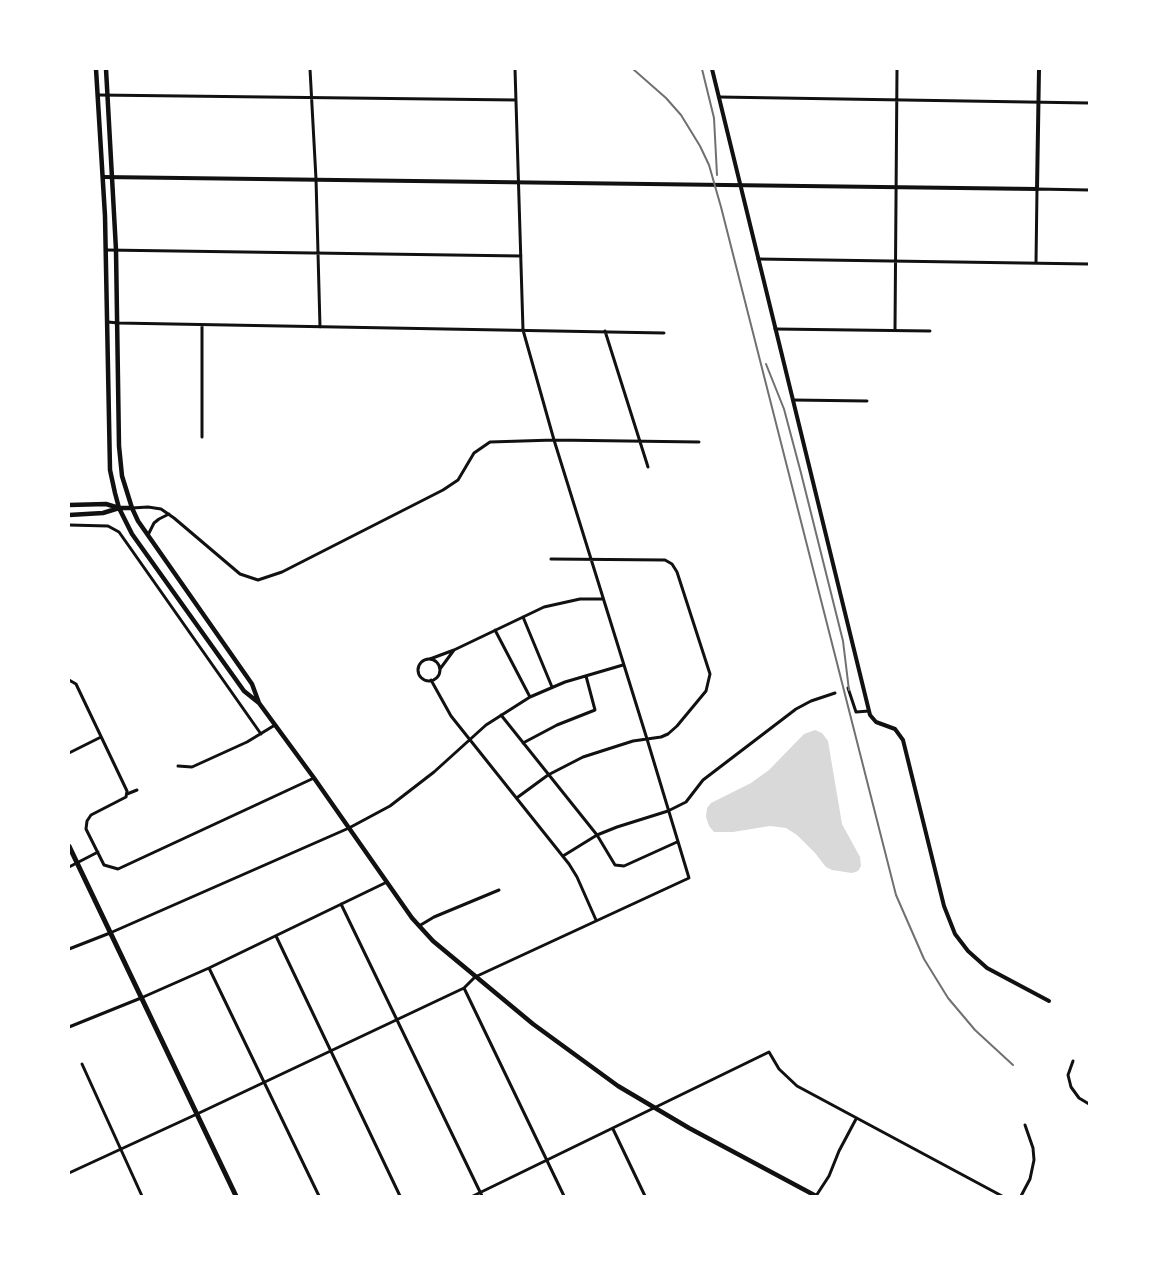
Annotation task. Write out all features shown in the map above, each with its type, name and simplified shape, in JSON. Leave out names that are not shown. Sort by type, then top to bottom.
[{"type":"main road","points":[[96,69],[106,250],[110,470],[119,508],[132,534],[244,690],[259,703],[419,926],[433,941],[562,1046],[618,1086],[816,1196]]},
{"type":"main road","points":[[106,69],[116,250],[119,446],[122,476],[132,508],[148,535],[252,684],[259,703]]},
{"type":"main road","points":[[69,505],[106,504],[119,508],[132,508]]},
{"type":"main road","points":[[69,515],[104,513],[119,508]]},
{"type":"main road","points":[[69,846],[236,1196]]},
{"type":"street","points":[[310,69],[316,179],[320,327]]},
{"type":"street","points":[[69,1173],[464,988],[475,977],[689,878],[554,440],[523,330],[515,69]]},
{"type":"street","points":[[712,69],[869,711],[876,722],[893,728],[903,740],[944,906],[955,934],[968,951],[987,968],[1049,1001]]},
{"type":"street","points":[[895,330],[897,69]]},
{"type":"street","points":[[1036,263],[1039,69]]},
{"type":"street","points":[[98,96],[516,100]]},
{"type":"street","points":[[719,97],[1089,103]]},
{"type":"street","points":[[103,177],[1089,190]]},
{"type":"street","points":[[106,250],[521,256]]},
{"type":"street","points":[[758,259],[1089,264]]},
{"type":"street","points":[[108,322],[664,333]]},
{"type":"street","points":[[202,325],[202,437]]},
{"type":"street","points":[[775,329],[930,331]]},
{"type":"street","points":[[605,331],[648,467]]},
{"type":"street","points":[[792,400],[866,401]]},
{"type":"street","points":[[132,508],[154,507],[169,514],[240,574],[258,580],[282,572],[444,490],[458,480],[474,453],[490,442],[554,440],[699,442]]},
{"type":"street","points":[[148,535],[159,518],[169,514]]},
{"type":"street","points":[[69,526],[108,526],[120,532],[261,734]]},
{"type":"street","points":[[518,797],[548,775],[583,757],[626,743],[668,734],[706,691],[710,674],[677,572],[672,564],[665,560],[551,559]]},
{"type":"street","points":[[454,650],[440,669],[438,675],[431,680],[422,678],[418,670],[422,662],[454,650],[544,607],[580,599],[603,599]]},
{"type":"street","points":[[522,617],[552,687]]},
{"type":"street","points":[[495,630],[530,697]]},
{"type":"street","points":[[430,659],[435,661],[440,669]]},
{"type":"street","points":[[69,949],[110,933],[349,828],[390,806],[415,788],[486,725],[530,697],[552,687],[624,664]]},
{"type":"street","points":[[523,743],[556,725],[596,710],[586,676]]},
{"type":"street","points":[[69,680],[76,684],[127,794]]},
{"type":"street","points":[[431,680],[451,716],[564,856],[577,877],[596,920]]},
{"type":"street","points":[[848,688],[856,712],[869,711]]},
{"type":"street","points":[[564,856],[598,835],[668,811],[686,802],[703,780],[796,709],[811,700],[835,693]]},
{"type":"street","points":[[501,715],[598,835],[612,862],[619,866],[624,866],[677,842]]},
{"type":"street","points":[[178,766],[192,767],[261,734],[275,725]]},
{"type":"street","points":[[69,753],[101,737]]},
{"type":"street","points":[[136,790],[91,815],[87,821],[86,829],[104,865],[118,869],[314,778]]},
{"type":"street","points":[[69,867],[98,852]]},
{"type":"street","points":[[69,1026],[141,998],[208,968],[387,882]]},
{"type":"street","points":[[419,926],[434,917],[499,890]]},
{"type":"street","points":[[341,904],[481,1194]]},
{"type":"street","points":[[276,936],[400,1196]]},
{"type":"street","points":[[208,968],[319,1196]]},
{"type":"street","points":[[464,988],[564,1196]]},
{"type":"street","points":[[473,1196],[481,1194],[653,1107],[769,1052],[779,1068],[797,1086],[1002,1196]]},
{"type":"street","points":[[1073,1061],[1068,1074],[1071,1087],[1079,1098],[1089,1104]]},
{"type":"street","points":[[82,1064],[142,1196]]},
{"type":"street","points":[[816,1196],[829,1176],[839,1151],[856,1119]]},
{"type":"street","points":[[1021,1196],[1030,1179],[1034,1160],[1033,1148],[1025,1125]]},
{"type":"street","points":[[613,1128],[645,1196]]},
{"type":"shaded area","points":[[815,730],[822,733],[828,741],[842,824],[860,857],[861,866],[858,871],[852,873],[832,870],[826,867],[797,835],[786,828],[770,826],[733,832],[714,832],[709,826],[706,817],[707,808],[711,803],[751,783],[769,770],[804,734]]},
{"type":"railway","points":[[633,69],[666,98],[681,115],[709,165],[896,895],[924,959],[948,998],[975,1030],[1013,1065]]},
{"type":"railway","points":[[702,69],[714,118],[717,175]]},
{"type":"railway","points":[[766,364],[784,409],[801,473],[843,641],[849,690]]}]
